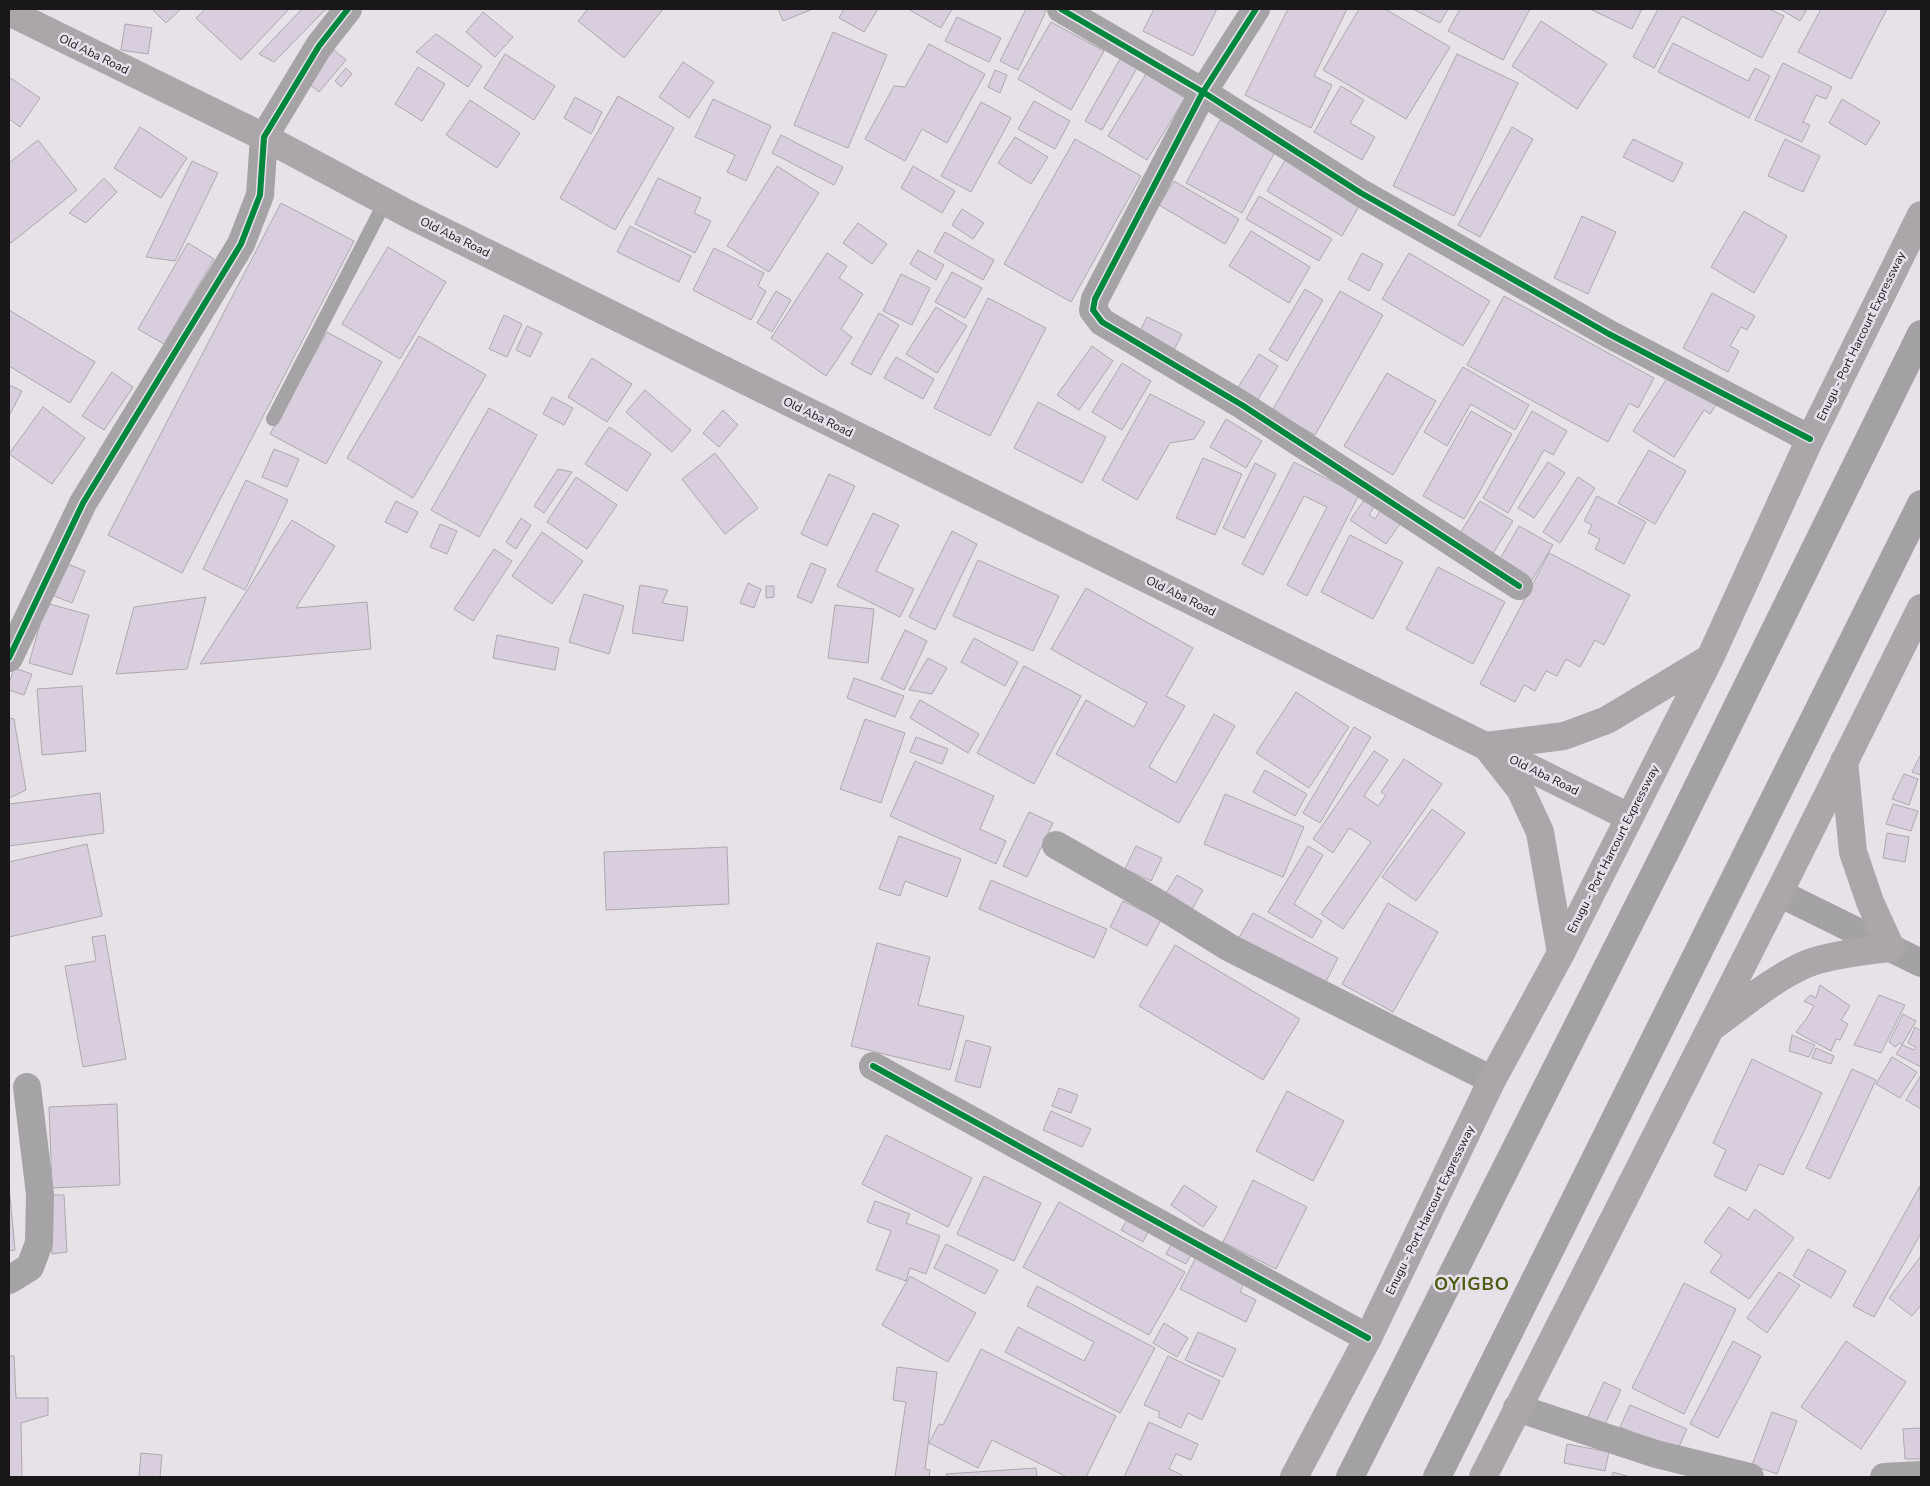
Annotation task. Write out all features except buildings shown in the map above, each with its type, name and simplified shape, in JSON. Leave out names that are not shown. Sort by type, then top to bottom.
[{"type":"highway","points":[[1350,1477],[1676,830],[1921,334]]},
{"type":"highway","points":[[1437,1477],[1921,504]]},
{"type":"main road","name":"Old Aba Road","points":[[9,12],[264,137],[385,202],[1629,817]]},
{"type":"main road","name":"Enugu - Port Harcourt Expressway","points":[[1294,1477],[1368,1338],[1492,1080],[1561,953],[1710,658],[1810,439],[1921,215]]},
{"type":"main road","points":[[1483,1477],[1921,608]]},
{"type":"main road","points":[[1486,746],[1564,736],[1607,720],[1710,658]]},
{"type":"main road","points":[[1486,746],[1520,789],[1540,832],[1561,953]]},
{"type":"main road","points":[[1710,1029],[1770,983],[1806,964],[1850,954],[1891,948],[1870,902],[1854,852],[1844,761]]},
{"type":"street","points":[[9,658],[83,503],[241,244],[260,194],[264,137],[319,46],[348,9]]},
{"type":"street","points":[[1061,9],[1203,92],[1361,193],[1609,334],[1810,439]]},
{"type":"street","points":[[1256,9],[1203,92],[1095,299],[1093,310],[1102,322],[1242,405],[1519,586]]},
{"type":"street","points":[[1056,845],[1154,901],[1230,948],[1492,1080]]},
{"type":"street","points":[[1779,893],[1921,963]]},
{"type":"street","points":[[873,1066],[1368,1338]]},
{"type":"street","points":[[9,1280],[30,1267],[39,1243],[40,1194],[28,1087]]},
{"type":"street","points":[[1518,1408],[1656,1454],[1750,1477]]},
{"type":"street","points":[[1884,1477],[1921,1475]]},
{"type":"lane","points":[[273,419],[385,202]]},
{"type":"cycle path","points":[[9,658],[83,503],[241,244],[260,195],[264,137],[319,46],[348,9]]},
{"type":"cycle path","points":[[1061,9],[1203,92],[1361,193],[1609,334],[1810,439]]},
{"type":"cycle path","points":[[1256,9],[1203,92],[1095,299],[1093,310],[1102,322],[1242,405],[1519,586]]},
{"type":"cycle path","points":[[873,1066],[1368,1338]]},
{"type":"district","name":"OYIGBO","points":[[1472,1284]]}]
